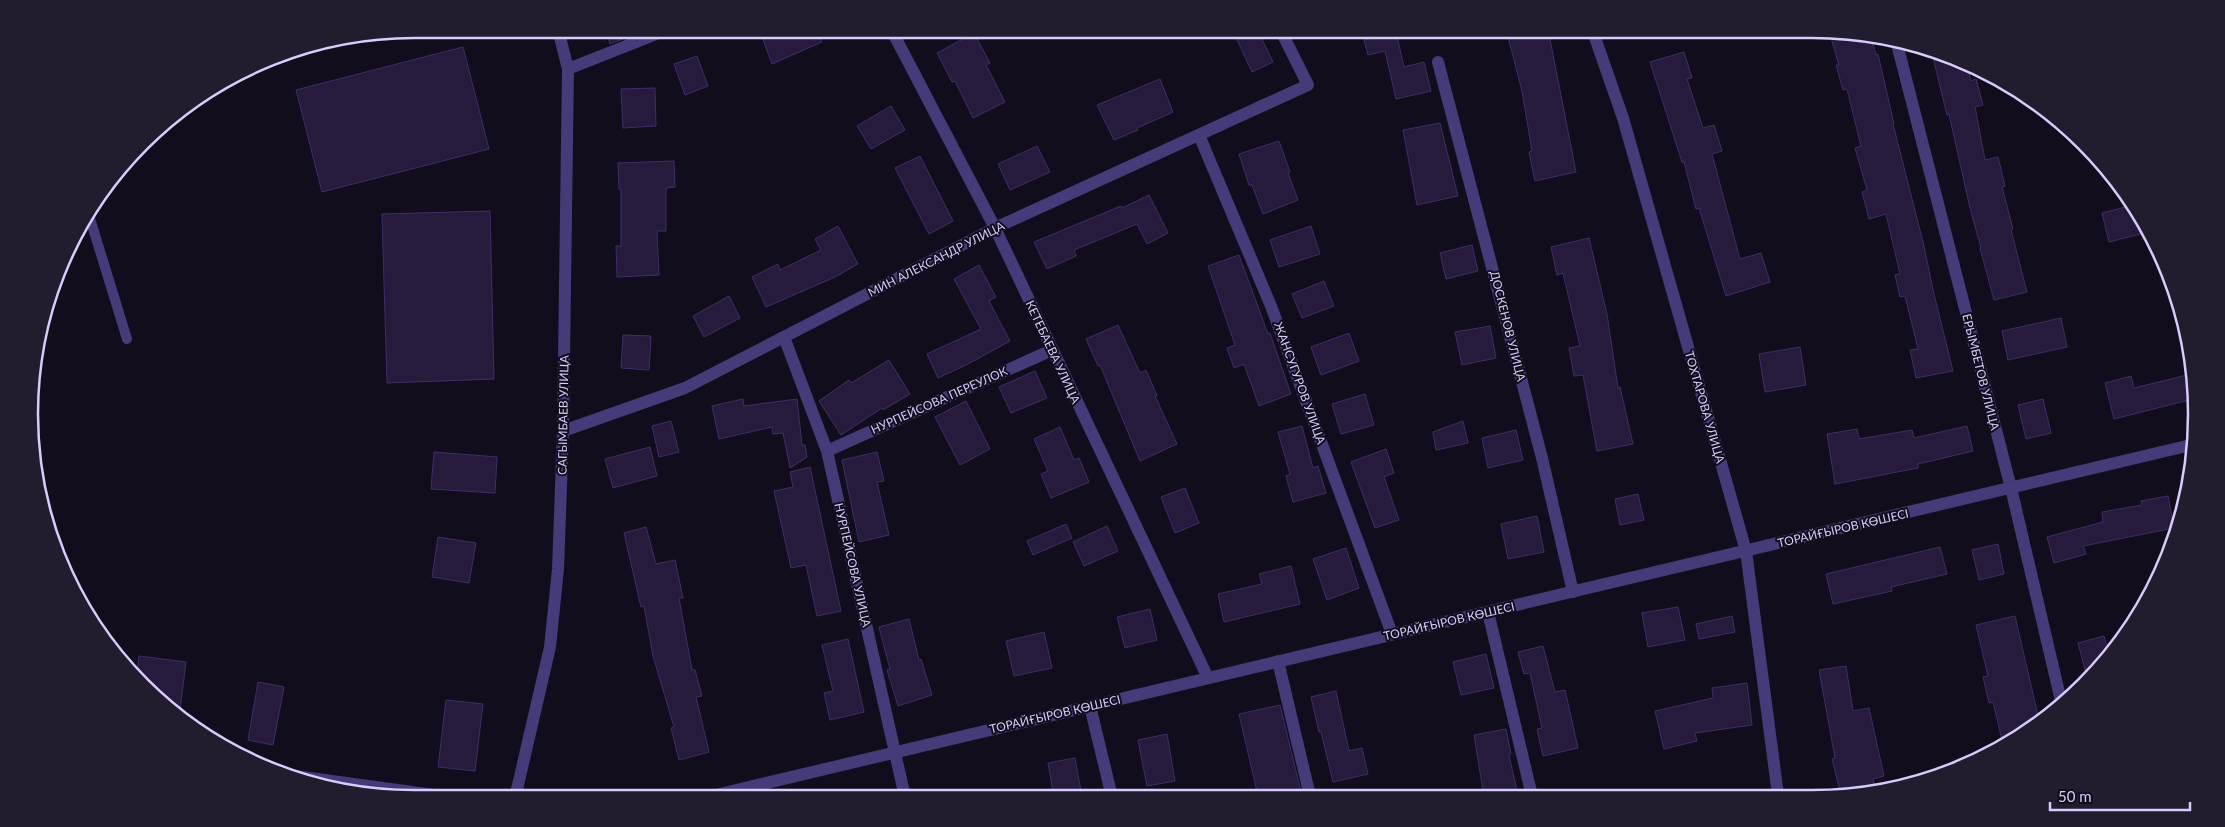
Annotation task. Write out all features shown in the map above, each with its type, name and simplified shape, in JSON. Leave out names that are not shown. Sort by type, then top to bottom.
[{"type":"street","name":"САГЫМБАЕВ УЛИЦА","points":[[517,790],[550,646],[558,569],[563,431],[568,68],[560,38]]},
{"type":"street","points":[[568,68],[646,38]]},
{"type":"street","name":"КЕТЕБАЕВА УЛИЦА","points":[[896,38],[995,228],[1208,678]]},
{"type":"street","name":"МИН АЛЕКСАНДР УЛИЦА","points":[[563,431],[685,388],[995,228],[1308,85],[1284,38]]},
{"type":"street","name":"ТОХТАРОВА УЛИЦА","points":[[1595,38],[1623,118],[1746,551],[1777,790]]},
{"type":"street","name":"ЕРЫМБЕТОВ УЛИЦА","points":[[1898,48],[2011,488],[2060,695]]},
{"type":"street","name":"ДОСКЕНОВ УЛИЦА","points":[[1438,62],[1537,440],[1573,592]]},
{"type":"street","name":"ЖАНСУГУРОВ УЛИЦА","points":[[1199,135],[1271,306],[1392,634]]},
{"type":"street","name":"НУРПЕЙСОВА УЛИЦА","points":[[784,337],[827,451],[903,790]]},
{"type":"street","name":"НУРПЕЙСОВА ПЕРЕУЛОК","points":[[827,451],[1052,350]]},
{"type":"street","name":"ТОРАЙҒЫРОВ КӨШЕСІ","points":[[736,790],[2186,446]]},
{"type":"street","points":[[1488,612],[1531,790]]},
{"type":"street","points":[[1278,661],[1309,790]]},
{"type":"street","points":[[1090,706],[1110,790]]},
{"type":"street","points":[[344,783],[391,789]]},
{"type":"lane","points":[[91,221],[127,339]]},
{"type":"building","points":[[608,38],[625,38],[610,44]]},
{"type":"building","points":[[762,38],[820,38],[822,42],[772,64]]},
{"type":"building","points":[[965,38],[977,38],[990,63],[986,65],[1005,102],[973,118],[955,81],[952,82],[937,53]]},
{"type":"building","points":[[1236,38],[1261,38],[1273,62],[1252,72]]},
{"type":"building","points":[[1372,38],[1397,38],[1404,67],[1424,62],[1431,91],[1396,99],[1385,51],[1368,55],[1364,40]]},
{"type":"building","points":[[1508,38],[1550,38],[1576,172],[1535,181],[1529,152],[1532,151],[1522,91]]},
{"type":"building","points":[[1831,38],[1873,43],[1876,55],[1878,54],[1893,124],[1953,371],[1916,378],[1910,350],[1918,349],[1905,296],[1900,297],[1895,275],[1900,274],[1886,214],[1869,219],[1862,192],[1867,190],[1855,148],[1861,146],[1847,89],[1843,90],[1836,65],[1839,65]]},
{"type":"building","points":[[463,47],[489,149],[322,192],[296,90]]},
{"type":"building","points":[[1684,52],[1692,78],[1687,79],[1703,128],[1714,125],[1722,151],[1712,154],[1740,259],[1761,253],[1770,282],[1726,296],[1699,208],[1696,209],[1684,162],[1682,162],[1650,62]]},
{"type":"building","points":[[697,56],[708,86],[685,95],[674,64]]},
{"type":"building","points":[[1933,57],[1968,72],[1971,81],[1976,79],[1983,105],[1975,107],[1985,160],[1998,157],[2005,186],[2002,187],[2013,229],[2011,230],[2027,292],[1994,300],[1970,208],[1949,114],[1947,115]]},
{"type":"building","points":[[1160,79],[1173,112],[1114,140],[1097,105]]},
{"type":"building","points":[[655,88],[656,126],[623,128],[621,89]]},
{"type":"building","points":[[891,106],[905,130],[871,149],[857,126]]},
{"type":"building","points":[[1440,123],[1458,196],[1417,205],[1403,130]]},
{"type":"building","points":[[1279,141],[1298,200],[1263,214],[1252,185],[1249,185],[1239,154]]},
{"type":"building","points":[[1037,146],[1050,172],[1010,190],[998,164]]},
{"type":"building","points":[[920,156],[953,221],[929,234],[895,168]]},
{"type":"building","points":[[674,161],[675,187],[666,188],[666,231],[657,231],[659,275],[617,277],[616,246],[621,246],[621,189],[619,189],[618,163]]},
{"type":"building","points":[[1149,195],[1168,233],[1147,244],[1137,224],[1074,250],[1076,256],[1047,269],[1034,242],[1121,206],[1122,208]]},
{"type":"building","points":[[2125,207],[2141,234],[2109,242],[2102,213]]},
{"type":"building","points":[[490,211],[494,379],[387,383],[382,214]]},
{"type":"building","points":[[838,226],[858,264],[835,277],[766,307],[752,277],[778,264],[780,270],[821,250],[815,239]]},
{"type":"building","points":[[1311,226],[1320,254],[1279,267],[1270,240]]},
{"type":"building","points":[[1589,238],[1607,314],[1618,388],[1620,387],[1633,444],[1597,451],[1583,375],[1574,376],[1569,348],[1580,346],[1563,273],[1557,275],[1551,247]]},
{"type":"building","points":[[1472,245],[1478,271],[1446,279],[1440,253]]},
{"type":"building","points":[[1239,255],[1268,334],[1270,333],[1291,394],[1259,406],[1244,364],[1234,368],[1227,348],[1235,345],[1208,266]]},
{"type":"building","points":[[979,265],[996,297],[989,301],[1010,341],[938,378],[927,354],[981,329],[954,279]]},
{"type":"building","points":[[1324,281],[1334,306],[1302,318],[1292,294]]},
{"type":"building","points":[[729,296],[740,318],[704,337],[693,316]]},
{"type":"building","points":[[2061,318],[2067,347],[2008,360],[2002,331]]},
{"type":"building","points":[[1118,325],[1140,373],[1146,370],[1157,396],[1155,396],[1177,444],[1140,461],[1100,365],[1098,366],[1086,339]]},
{"type":"building","points":[[1490,326],[1496,358],[1462,365],[1455,332]]},
{"type":"building","points":[[1349,333],[1359,361],[1321,375],[1311,347]]},
{"type":"building","points":[[623,335],[651,336],[649,370],[621,368]]},
{"type":"building","points":[[1800,347],[1806,385],[1765,392],[1759,354]]},
{"type":"building","points":[[889,360],[910,394],[883,410],[882,408],[841,435],[819,401],[849,380],[851,383]]},
{"type":"building","points":[[1035,371],[1047,398],[1011,413],[999,387]]},
{"type":"building","points":[[2185,375],[2187,400],[2114,419],[2105,383],[2131,376],[2134,388]]},
{"type":"building","points":[[1365,394],[1374,425],[1341,434],[1332,404]]},
{"type":"building","points":[[743,399],[744,406],[797,399],[802,445],[805,445],[807,457],[790,468],[783,433],[773,434],[772,427],[719,439],[712,406]]},
{"type":"building","points":[[2043,399],[2051,433],[2026,439],[2018,405]]},
{"type":"building","points":[[966,401],[990,449],[960,465],[935,417]]},
{"type":"building","points":[[671,421],[679,452],[659,457],[652,426]]},
{"type":"building","points":[[1463,421],[1468,443],[1436,450],[1433,432]]},
{"type":"building","points":[[1302,426],[1313,468],[1318,466],[1326,493],[1293,502],[1286,476],[1290,474],[1278,432]]},
{"type":"building","points":[[1967,426],[1973,451],[1918,464],[1918,468],[1835,484],[1827,434],[1857,429],[1859,439],[1912,430],[1914,438]]},
{"type":"building","points":[[1060,427],[1074,460],[1079,458],[1089,482],[1051,498],[1041,474],[1048,471],[1034,439]]},
{"type":"building","points":[[1516,430],[1523,460],[1488,468],[1482,438]]},
{"type":"building","points":[[650,447],[657,476],[613,488],[605,459]]},
{"type":"building","points":[[1386,449],[1394,473],[1384,477],[1399,520],[1375,528],[1351,462]]},
{"type":"building","points":[[434,452],[497,457],[495,493],[431,489]]},
{"type":"building","points":[[877,452],[884,481],[877,482],[889,535],[859,542],[842,460]]},
{"type":"building","points":[[810,467],[841,611],[817,616],[806,565],[791,568],[774,491],[793,487],[790,472]]},
{"type":"building","points":[[1185,488],[1199,523],[1175,533],[1161,497]]},
{"type":"building","points":[[1638,494],[1644,520],[1620,525],[1615,499]]},
{"type":"building","points":[[2168,496],[2172,520],[2170,529],[2083,546],[2086,554],[2054,563],[2047,537],[2103,522],[2102,512],[2142,505],[2141,501]]},
{"type":"building","points":[[1537,516],[1544,552],[1508,559],[1501,524]]},
{"type":"building","points":[[1066,524],[1072,538],[1033,555],[1027,541]]},
{"type":"building","points":[[1107,526],[1118,551],[1084,566],[1073,542]]},
{"type":"building","points":[[646,527],[656,564],[675,560],[683,598],[679,598],[692,670],[695,670],[702,696],[696,697],[709,752],[679,760],[671,728],[674,727],[653,656],[644,606],[641,607],[624,533]]},
{"type":"building","points":[[438,537],[476,543],[469,583],[432,577]]},
{"type":"building","points":[[1998,544],[2004,574],[1979,580],[1972,550]]},
{"type":"building","points":[[1940,547],[1947,574],[1891,587],[1892,591],[1833,604],[1826,574]]},
{"type":"building","points":[[1346,548],[1359,588],[1327,600],[1313,559]]},
{"type":"building","points":[[1291,566],[1300,604],[1224,622],[1218,594],[1262,584],[1259,574]]},
{"type":"building","points":[[1678,607],[1685,640],[1648,647],[1642,613]]},
{"type":"building","points":[[1150,609],[1157,640],[1125,648],[1117,617]]},
{"type":"building","points":[[1732,616],[1735,632],[1699,639],[1696,624]]},
{"type":"building","points":[[2015,616],[2038,714],[2002,738],[1993,702],[1989,703],[1983,677],[1988,676],[1976,625]]},
{"type":"building","points":[[909,619],[919,660],[921,659],[932,695],[898,706],[887,670],[890,669],[879,627]]},
{"type":"building","points":[[1044,632],[1052,668],[1014,676],[1006,641]]},
{"type":"building","points":[[2104,636],[2107,646],[2085,670],[2078,643]]},
{"type":"building","points":[[848,639],[864,712],[830,720],[824,693],[833,691],[822,645]]},
{"type":"building","points":[[1543,646],[1555,692],[1565,690],[1578,748],[1543,756],[1537,729],[1542,728],[1530,673],[1524,674],[1518,652]]},
{"type":"building","points":[[1486,654],[1494,688],[1461,695],[1453,662]]},
{"type":"building","points":[[139,656],[186,662],[180,708],[166,696],[138,668]]},
{"type":"building","points":[[1846,666],[1853,711],[1869,708],[1884,776],[1873,779],[1874,784],[1839,789],[1832,759],[1835,758],[1819,670]]},
{"type":"building","points":[[258,682],[284,687],[273,745],[248,740]]},
{"type":"building","points":[[1747,683],[1752,725],[1695,733],[1697,741],[1664,749],[1655,711],[1713,698],[1712,688]]},
{"type":"building","points":[[1336,691],[1349,751],[1362,748],[1368,774],[1333,782],[1311,697]]},
{"type":"building","points":[[446,700],[483,704],[475,771],[438,767]]},
{"type":"building","points":[[1280,705],[1301,790],[1257,790],[1239,714]]},
{"type":"building","points":[[1506,729],[1511,754],[1509,755],[1517,790],[1483,790],[1474,735]]},
{"type":"building","points":[[1167,734],[1175,781],[1147,786],[1138,740]]},
{"type":"building","points":[[1075,758],[1081,790],[1053,790],[1048,763]]}]
